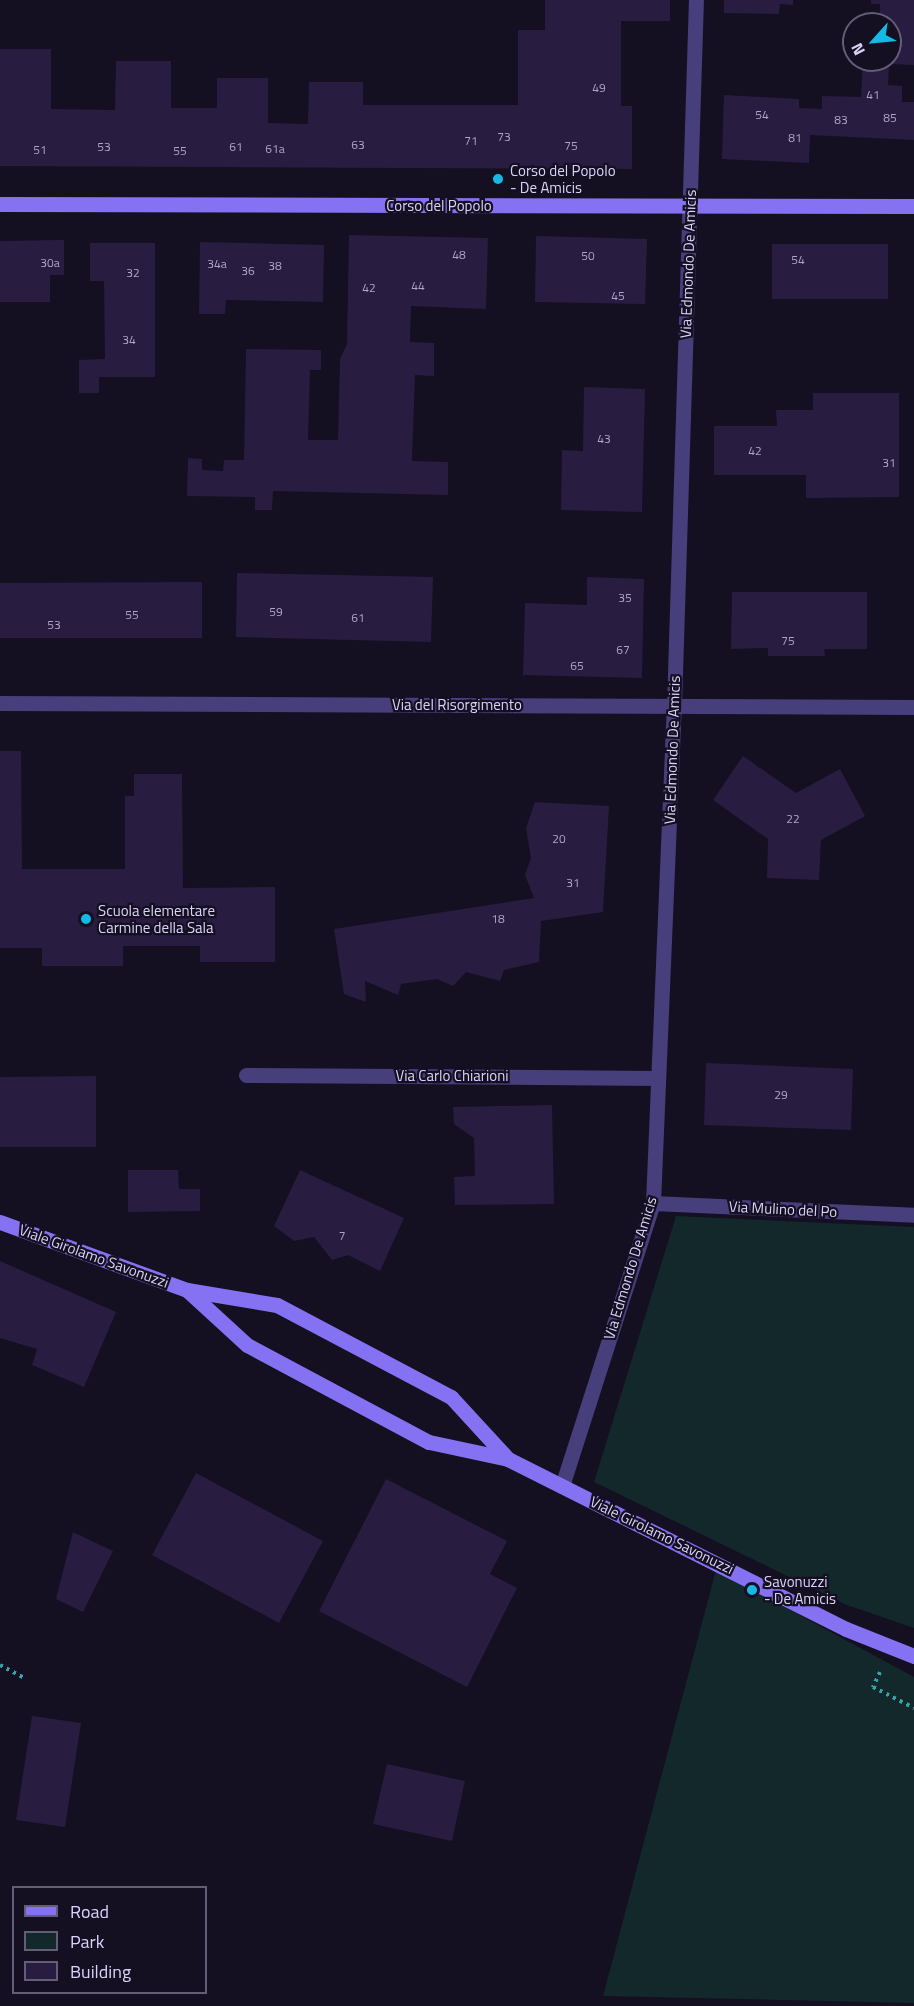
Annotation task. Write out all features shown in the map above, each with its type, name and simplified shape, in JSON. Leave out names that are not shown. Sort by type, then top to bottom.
[{"type":"street","name":"Via Edmondo De Amicis","points":[[562,1486],[653,1203],[674,706],[696,0]]},
{"type":"street","name":"Corso del Popolo","points":[[0,204],[914,206]]},
{"type":"street","name":"Via del Risorgimento","points":[[0,703],[914,707]]},
{"type":"street","name":"Via Carlo Chiarioni","points":[[246,1075],[658,1078]]},
{"type":"street","name":"Via Mulino del Po","points":[[653,1203],[914,1215]]},
{"type":"street","name":"Viale Girolamo Savonuzzi","points":[[0,1222],[187,1290],[277,1305],[451,1397],[508,1459]]},
{"type":"street","name":"Viale Girolamo Savonuzzi","points":[[187,1290],[247,1345],[429,1442],[508,1459],[846,1629],[914,1656]]},
{"type":"path","points":[[891,1647],[873,1687],[914,1708]]},
{"type":"path","points":[[0,1665],[23,1677]]},
{"type":"green space","points":[[676,1216],[914,1227],[914,1628],[847,1605],[594,1482]]},
{"type":"green space","points":[[716,1570],[914,1677],[914,2003],[603,1996]]},
{"type":"building","points":[[545,0],[670,0],[670,21],[621,21],[621,106],[632,106],[632,169],[0,166],[0,49],[51,49],[51,109],[115,110],[116,61],[171,61],[171,108],[217,108],[217,78],[268,78],[268,123],[308,124],[309,82],[363,82],[363,105],[518,105],[518,30],[545,30]]},
{"type":"building","points":[[724,0],[793,0],[793,5],[780,4],[779,14],[724,13]]},
{"type":"building","points":[[871,0],[914,0],[914,65],[902,65],[902,12],[880,12],[880,4],[871,4]]},
{"type":"building","points":[[862,72],[889,72],[888,85],[902,86],[902,102],[914,102],[914,140],[810,135],[809,163],[722,159],[724,95],[799,99],[799,108],[822,109],[822,96],[861,97]]},
{"type":"building","points":[[349,235],[488,238],[486,309],[411,306],[410,342],[434,343],[434,376],[415,375],[412,461],[448,462],[448,495],[273,491],[272,510],[255,510],[255,497],[187,496],[188,458],[202,459],[202,470],[223,471],[224,460],[244,460],[246,349],[321,350],[321,370],[310,370],[308,440],[338,440],[340,359],[347,344]]},
{"type":"building","points":[[536,236],[647,239],[645,304],[535,302]]},
{"type":"building","points":[[64,240],[64,275],[50,275],[50,302],[0,302],[0,241]]},
{"type":"building","points":[[200,242],[324,245],[323,302],[226,300],[225,314],[199,314]]},
{"type":"building","points":[[90,243],[155,243],[155,377],[99,377],[99,393],[79,393],[79,360],[105,359],[104,281],[90,281]]},
{"type":"building","points":[[772,244],[888,244],[888,299],[772,299]]},
{"type":"building","points":[[584,387],[645,389],[642,512],[561,510],[562,450],[583,451]]},
{"type":"building","points":[[813,393],[899,393],[899,497],[806,498],[806,475],[714,475],[714,426],[777,426],[776,410],[813,410]]},
{"type":"building","points":[[237,573],[433,577],[431,642],[236,637]]},
{"type":"building","points":[[587,577],[644,579],[642,678],[523,675],[525,603],[587,605]]},
{"type":"building","points":[[202,582],[202,638],[0,638],[0,583]]},
{"type":"building","points":[[732,592],[867,592],[867,649],[824,649],[825,656],[768,656],[768,648],[731,649]]},
{"type":"building","points":[[0,751],[21,751],[22,869],[125,869],[125,796],[134,796],[134,774],[182,774],[183,888],[275,887],[275,962],[200,962],[200,946],[123,946],[123,966],[42,966],[42,948],[0,948]]},
{"type":"building","points":[[743,756],[796,793],[840,769],[865,816],[821,840],[819,880],[767,878],[768,839],[713,800]]},
{"type":"building","points":[[535,802],[609,806],[603,912],[541,921],[539,962],[504,970],[500,981],[466,972],[453,986],[437,979],[401,984],[398,995],[365,981],[366,1002],[344,994],[334,929],[534,898],[525,875],[531,858],[526,828]]},
{"type":"building","points":[[706,1063],[853,1069],[851,1130],[704,1125]]},
{"type":"building","points":[[96,1076],[96,1147],[0,1147],[0,1077]]},
{"type":"building","points":[[552,1105],[554,1204],[455,1205],[454,1177],[475,1176],[474,1138],[454,1124],[453,1107]]},
{"type":"building","points":[[128,1170],[178,1170],[179,1189],[200,1189],[200,1211],[128,1212]]},
{"type":"building","points":[[300,1170],[404,1218],[380,1271],[348,1255],[332,1260],[314,1237],[294,1241],[274,1226]]},
{"type":"building","points":[[0,1261],[116,1312],[84,1387],[32,1365],[37,1349],[0,1338]]},
{"type":"building","points":[[196,1473],[323,1541],[279,1623],[152,1555]]},
{"type":"building","points":[[386,1479],[507,1541],[490,1574],[517,1588],[467,1687],[319,1611]]},
{"type":"building","points":[[73,1532],[113,1551],[83,1612],[56,1599]]},
{"type":"building","points":[[32,1716],[81,1723],[65,1827],[16,1820]]},
{"type":"building","points":[[387,1764],[465,1781],[452,1841],[373,1824]]},
{"type":"place","name":"Corso del Popolo - De Amicis","points":[[498,179]]},
{"type":"place","name":"Scuola elementare Carmine della Sala","points":[[86,919]]},
{"type":"place","name":"Savonuzzi - De Amicis","points":[[752,1590]]}]
